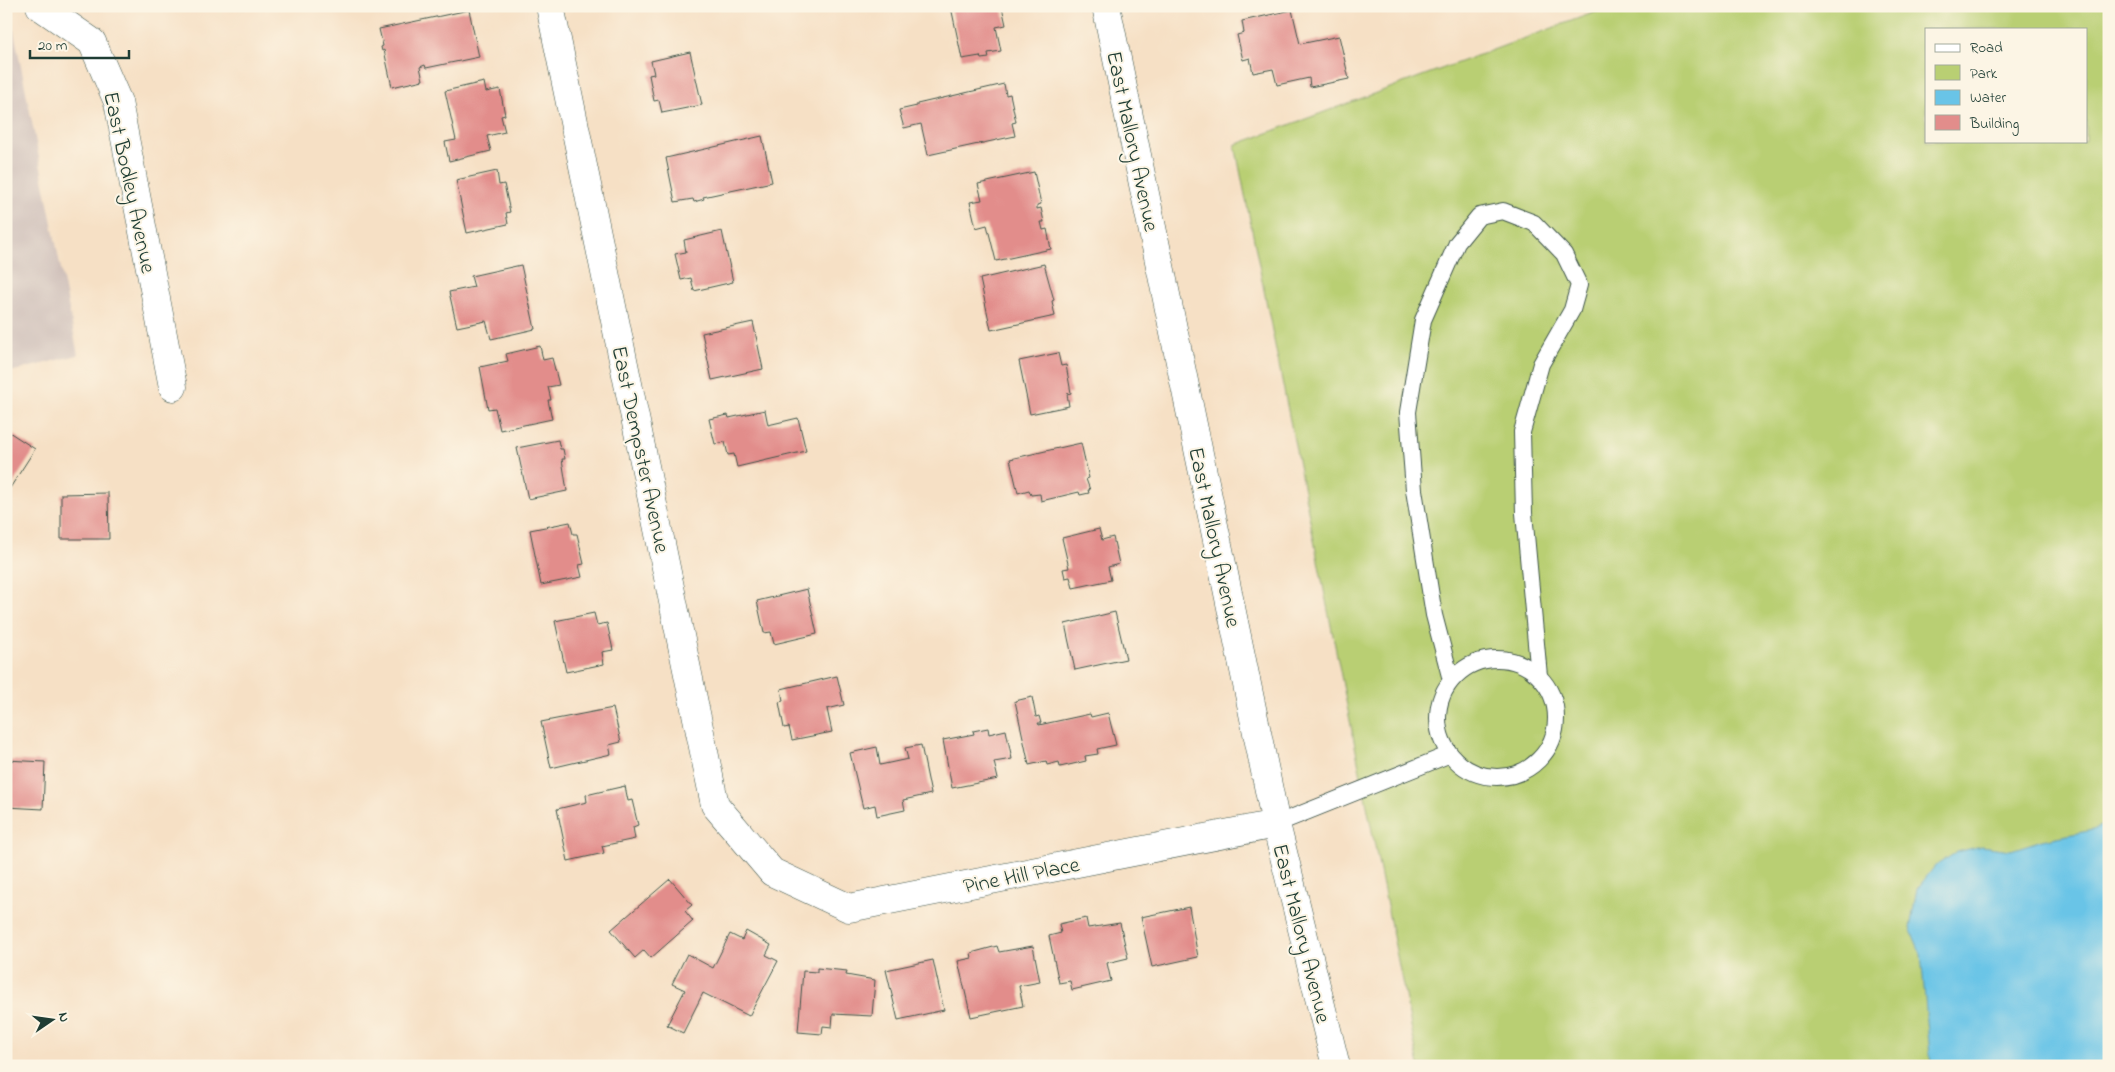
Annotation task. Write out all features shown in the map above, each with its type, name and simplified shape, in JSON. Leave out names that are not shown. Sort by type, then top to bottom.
[{"type":"street","name":"East Bodley Avenue","points":[[40,6],[92,42],[118,102],[173,387]]},
{"type":"street","name":"East Dempster Avenue","points":[[550,6],[715,805],[772,872]]},
{"type":"street","name":"East Mallory Avenue","points":[[1106,6],[1276,824],[1336,1066]]},
{"type":"street","name":"Pine Hill Place","points":[[772,872],[848,908],[1276,824]]},
{"type":"lane","points":[[1451,680],[1434,614],[1414,490],[1408,412],[1423,320],[1457,243],[1480,216],[1504,211],[1534,223],[1564,254],[1579,285],[1572,310],[1541,364],[1522,432],[1524,513],[1539,676]]},
{"type":"lane","points":[[1504,659],[1523,664],[1539,676],[1550,692],[1556,710],[1556,730],[1549,748],[1537,763],[1520,774],[1501,778],[1482,776],[1464,768],[1448,754],[1441,736],[1438,717],[1442,697],[1451,680],[1466,668],[1485,660],[1504,659]]},
{"type":"lane","points":[[1276,824],[1448,754]]},
{"type":"shaded area","points":[[6,6],[9,6],[78,355],[6,373]]},
{"type":"green space","points":[[1612,6],[2109,6],[2109,1066],[1419,1066],[1235,145]]},
{"type":"water","points":[[2109,822],[2109,1066],[1931,1066],[1921,954],[1910,928],[1917,889],[1935,866],[1957,852],[1981,846],[2011,850],[2042,840],[2093,830]]},
{"type":"building","points":[[991,6],[992,10],[1002,7],[1006,25],[996,27],[1001,51],[988,53],[989,58],[981,59],[980,56],[962,59],[951,7]]},
{"type":"building","points":[[469,10],[479,57],[426,68],[425,65],[420,67],[423,80],[392,87],[384,50],[382,51],[381,47],[383,46],[379,29]]},
{"type":"building","points":[[1292,10],[1300,44],[1339,36],[1349,79],[1310,87],[1309,78],[1277,85],[1273,69],[1253,73],[1250,58],[1243,60],[1237,35],[1244,33],[1242,21]]},
{"type":"building","points":[[690,52],[702,105],[662,113],[659,100],[654,101],[649,75],[654,74],[651,61]]},
{"type":"building","points":[[484,82],[486,92],[500,89],[505,115],[501,116],[505,132],[487,136],[491,151],[449,161],[445,142],[456,140],[445,91]]},
{"type":"building","points":[[1004,84],[1006,95],[1010,94],[1016,122],[1012,123],[1015,136],[928,155],[921,124],[904,128],[899,110]]},
{"type":"building","points":[[762,136],[772,182],[703,197],[704,199],[694,202],[693,199],[675,202],[666,158]]},
{"type":"building","points":[[497,171],[499,185],[504,184],[510,212],[506,213],[508,224],[467,233],[456,180]]},
{"type":"building","points":[[1034,172],[1041,204],[1037,205],[1037,209],[1041,208],[1044,222],[1041,222],[1043,230],[1047,229],[1051,249],[996,261],[987,225],[976,228],[970,202],[982,200],[978,184]]},
{"type":"building","points":[[722,231],[733,282],[694,291],[691,278],[681,280],[675,254],[686,252],[684,240]]},
{"type":"building","points":[[1044,264],[1054,300],[1052,301],[1055,316],[991,330],[980,279]]},
{"type":"building","points":[[521,265],[535,329],[491,339],[486,321],[457,327],[449,292],[474,287],[471,276]]},
{"type":"building","points":[[753,322],[763,369],[712,380],[702,333]]},
{"type":"building","points":[[540,346],[543,360],[552,358],[559,385],[548,387],[551,400],[548,400],[552,419],[500,430],[495,408],[488,409],[480,367],[508,361],[506,354]]},
{"type":"building","points":[[1058,353],[1061,366],[1066,365],[1071,393],[1067,394],[1069,406],[1030,414],[1019,361]]},
{"type":"building","points":[[765,410],[768,425],[798,418],[806,451],[737,467],[734,454],[728,455],[725,442],[715,444],[709,419],[728,415],[729,418]]},
{"type":"building","points":[[6,430],[35,449],[10,488],[6,486]]},
{"type":"building","points":[[558,440],[560,449],[563,449],[565,459],[562,459],[567,491],[528,499],[517,448]]},
{"type":"building","points":[[1081,443],[1089,478],[1086,479],[1090,490],[1088,490],[1089,493],[1080,495],[1079,492],[1041,501],[1040,494],[1031,495],[1029,490],[1018,493],[1010,459]]},
{"type":"building","points":[[108,493],[109,539],[61,539],[61,494]]},
{"type":"building","points":[[570,522],[573,534],[577,534],[584,564],[579,565],[582,577],[541,585],[530,530]]},
{"type":"building","points":[[1099,529],[1102,540],[1113,537],[1119,564],[1108,567],[1111,580],[1073,588],[1070,577],[1065,578],[1063,569],[1069,568],[1062,538]]},
{"type":"building","points":[[807,589],[817,634],[774,644],[771,632],[764,633],[757,601]]},
{"type":"building","points":[[1115,612],[1126,659],[1075,670],[1065,624]]},
{"type":"building","points":[[594,613],[597,625],[607,623],[613,650],[602,652],[604,664],[566,672],[555,621]]},
{"type":"building","points":[[837,676],[844,705],[827,709],[832,732],[792,740],[789,727],[784,728],[779,702],[783,701],[781,689]]},
{"type":"building","points":[[1032,697],[1036,717],[1039,716],[1041,723],[1038,723],[1039,725],[1090,714],[1091,717],[1108,713],[1116,745],[1097,749],[1098,754],[1085,756],[1086,761],[1060,767],[1059,762],[1047,765],[1046,761],[1029,765],[1015,701]]},
{"type":"building","points":[[613,708],[621,742],[609,745],[611,754],[551,768],[541,722]]},
{"type":"building","points":[[988,728],[989,734],[1006,730],[1012,759],[994,762],[998,779],[952,788],[943,740],[974,734],[973,731]]},
{"type":"building","points":[[921,745],[931,794],[903,800],[905,810],[877,816],[875,805],[863,808],[850,753],[877,747],[880,765],[908,759],[905,748]]},
{"type":"building","points":[[6,760],[45,762],[43,809],[6,807]]},
{"type":"building","points":[[625,786],[628,801],[632,800],[638,825],[633,827],[635,839],[602,846],[604,853],[568,861],[557,809],[587,802],[586,795]]},
{"type":"building","points":[[670,879],[692,905],[685,911],[693,921],[651,958],[644,950],[635,958],[611,930]]},
{"type":"building","points":[[1189,907],[1198,957],[1152,967],[1141,917]]},
{"type":"building","points":[[1086,918],[1088,928],[1120,923],[1128,958],[1107,963],[1111,981],[1072,990],[1070,981],[1059,983],[1049,936],[1061,933],[1059,924]]},
{"type":"building","points":[[746,931],[771,945],[766,955],[778,961],[749,1016],[703,993],[683,1033],[667,1025],[685,990],[672,984],[687,954],[713,968],[730,934],[742,940]]},
{"type":"building","points":[[997,946],[999,952],[1033,946],[1040,982],[1019,986],[1023,1006],[971,1017],[958,961],[972,958],[971,953]]},
{"type":"building","points":[[933,960],[944,1010],[898,1020],[886,970]]},
{"type":"building","points":[[817,968],[847,971],[846,975],[875,980],[872,1016],[833,1014],[832,1027],[823,1026],[822,1034],[798,1032],[803,971],[817,972]]}]
